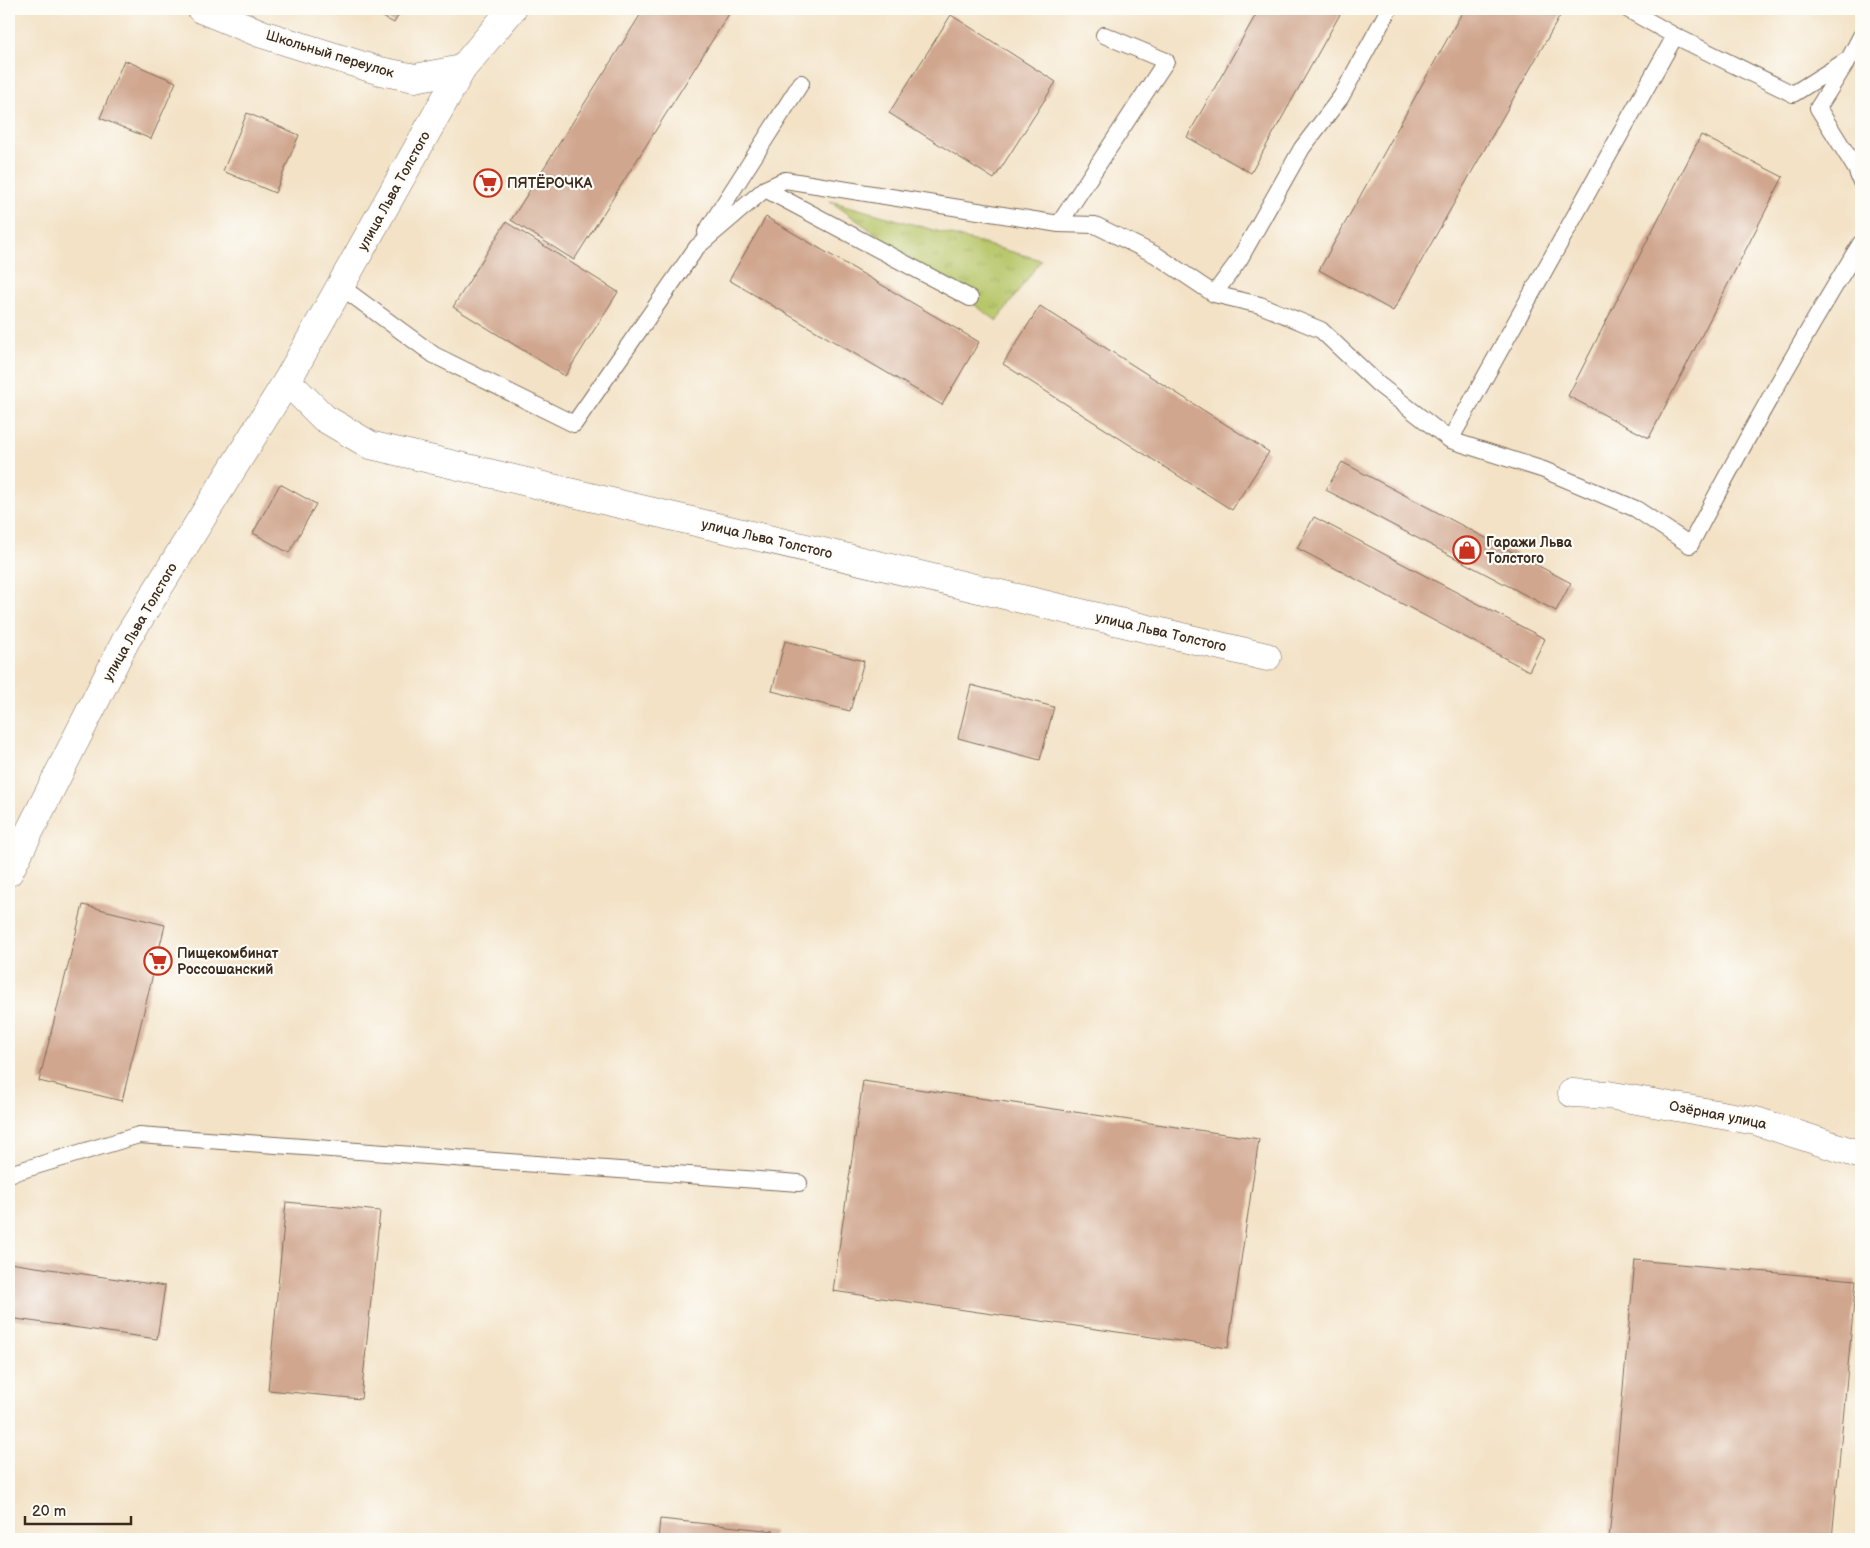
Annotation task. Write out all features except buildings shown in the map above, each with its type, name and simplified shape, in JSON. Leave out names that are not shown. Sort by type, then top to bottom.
[{"type":"street","name":"Школьный переулок","points":[[201,9],[262,34],[380,71],[415,78],[462,69]]},
{"type":"street","name":"улица Льва Толстого","points":[[9,872],[126,640],[287,381],[462,69],[512,9]]},
{"type":"street","name":"улица Льва Толстого","points":[[287,381],[324,418],[370,445],[1266,657]]},
{"type":"street","name":"Озёрная улица","points":[[1572,1093],[1608,1095],[1756,1120],[1861,1155]]},
{"type":"lane","points":[[1214,294],[1239,260],[1302,148],[1341,97],[1388,9]]},
{"type":"lane","points":[[1626,9],[1675,36],[1793,94],[1849,59]]},
{"type":"lane","points":[[1059,224],[1166,61],[1104,35]]},
{"type":"lane","points":[[1450,440],[1675,36]]},
{"type":"lane","points":[[1861,36],[1818,108],[1856,169],[1861,182]]},
{"type":"lane","points":[[340,286],[434,355],[574,424],[697,246],[801,82]]},
{"type":"lane","points":[[697,246],[765,189],[786,180],[1059,224],[1095,225],[1156,255],[1214,294],[1260,306],[1321,330],[1378,384],[1450,440],[1544,470],[1636,509],[1690,545],[1749,432],[1861,243]]},
{"type":"lane","points":[[765,189],[970,298]]},
{"type":"lane","points":[[9,1174],[139,1135],[799,1183]]},
{"type":"green space","points":[[830,201],[1041,260],[997,321]]},
{"type":"place","name":"ПЯТЁРОЧКА","points":[[488,183]]},
{"type":"place","name":"Гаражи Льва Толстого","points":[[1467,550]]},
{"type":"place","name":"Пищекомбинат Россошанский","points":[[158,961]]}]
